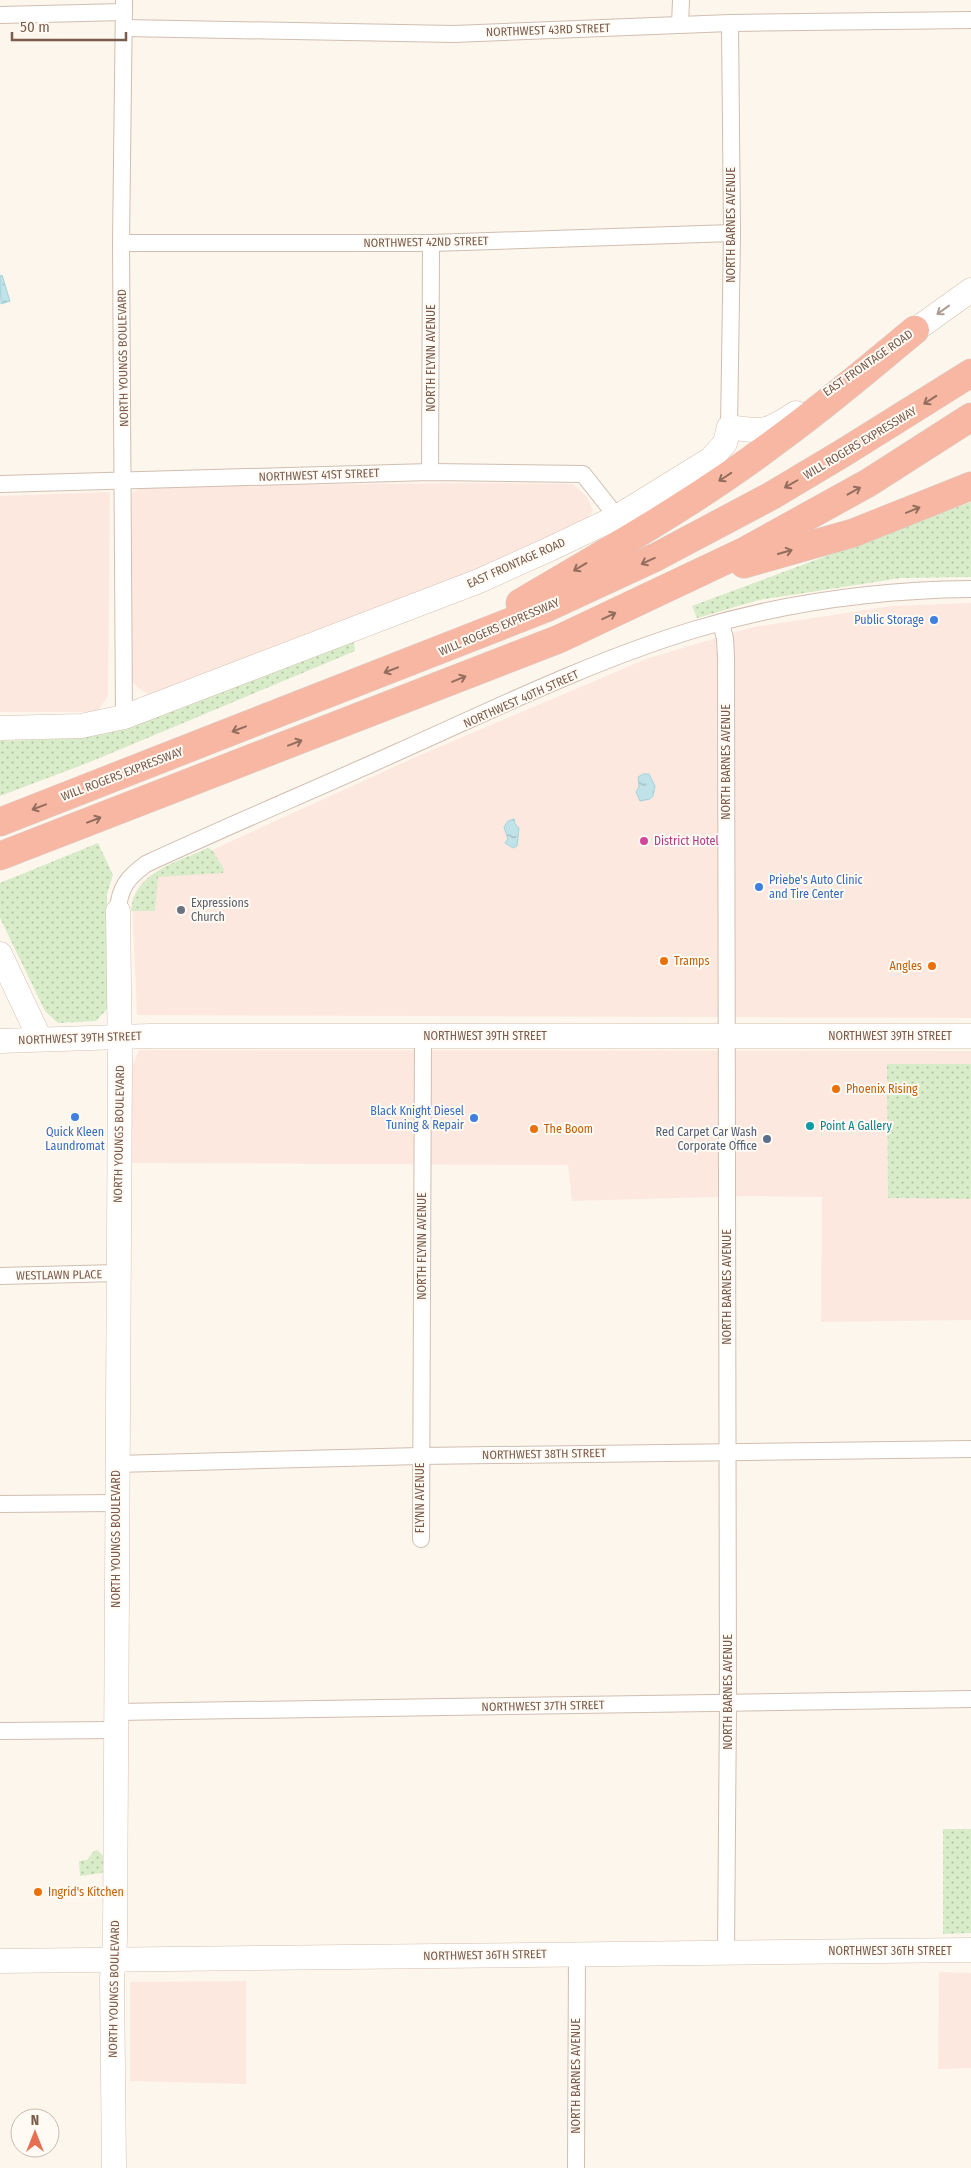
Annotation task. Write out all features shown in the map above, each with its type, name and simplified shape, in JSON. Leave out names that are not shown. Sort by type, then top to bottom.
[{"type":"highway","points":[[436,653],[701,494],[779,440],[915,330]]},
{"type":"highway","name":"WILL ROGERS EXPRESSWAY","points":[[0,822],[436,653],[546,608],[656,557],[771,496],[843,454],[971,373]]},
{"type":"highway","points":[[0,856],[550,643],[688,580],[745,551],[868,483],[971,417]]},
{"type":"highway","points":[[688,580],[853,533],[971,486]]},
{"type":"street","points":[[680,24],[681,0]]},
{"type":"street","name":"NORTHWEST 43RD STREET","points":[[0,15],[124,14],[454,34],[680,24],[971,20]]},
{"type":"street","name":"NORTH YOUNGS BOULEVARD","points":[[124,14],[121,243],[124,717]]},
{"type":"street","name":"NORTH BARNES AVENUE","points":[[729,427],[732,233],[730,23]]},
{"type":"street","name":"NORTHWEST 42ND STREET","points":[[121,243],[431,243],[732,233]]},
{"type":"street","name":"NORTH FLYNN AVENUE","points":[[430,472],[431,243]]},
{"type":"street","name":"EAST FRONTAGE ROAD","points":[[0,728],[81,726],[124,717],[479,581],[617,517],[711,460],[725,443],[729,427],[761,431],[773,428],[971,290]]},
{"type":"street","name":"NORTHWEST 41ST STREET","points":[[0,484],[430,472],[583,474],[617,517]]},
{"type":"street","name":"NORTHWEST 40TH STREET","points":[[118,911],[121,889],[126,881],[146,864],[583,672],[662,640],[721,622],[854,597],[898,592],[971,589]]},
{"type":"street","name":"NORTH BARNES AVENUE","points":[[721,622],[726,657],[728,1704],[726,1952]]},
{"type":"street","name":"NORTH YOUNGS BOULEVARD","points":[[114,2168],[117,1273],[120,1037],[118,911]]},
{"type":"street","points":[[0,954],[40,1039]]},
{"type":"street","name":"NORTH FLYNN AVENUE","points":[[420,1456],[423,1036]]},
{"type":"street","name":"NORTHWEST 39TH STREET","points":[[0,1040],[120,1037],[971,1036]]},
{"type":"street","name":"WESTLAWN PLACE","points":[[0,1276],[117,1273]]},
{"type":"street","name":"NORTHWEST 38TH STREET","points":[[116,1464],[420,1456],[971,1449]]},
{"type":"street","name":"FLYNN AVENUE","points":[[420,1456],[421,1539]]},
{"type":"street","points":[[0,1504],[116,1503]]},
{"type":"street","name":"NORTHWEST 37TH STREET","points":[[0,1731],[116,1721],[971,1699]]},
{"type":"street","name":"NORTHWEST 36TH STREET","points":[[0,1961],[971,1950]]},
{"type":"street","name":"NORTH BARNES AVENUE","points":[[576,2168],[577,1954]]},
{"type":"shaded area","points":[[573,484],[587,497],[593,511],[578,529],[513,558],[151,696],[137,687],[131,679],[132,493],[146,486]]},
{"type":"shaded area","points":[[110,492],[108,696],[97,712],[0,712],[0,496]]},
{"type":"shaded area","points":[[971,603],[971,1018],[137,1015],[132,899],[141,883],[151,875],[212,850],[418,756],[646,659],[753,627],[892,606]]},
{"type":"shaded area","points":[[139,1050],[971,1051],[971,1320],[821,1322],[822,1197],[749,1196],[572,1201],[568,1165],[128,1163],[129,1075]]},
{"type":"shaded area","points":[[939,1972],[971,1973],[971,2068],[938,2069]]},
{"type":"shaded area","points":[[246,1981],[246,2084],[130,2081],[130,1982]]},
{"type":"green space","points":[[971,502],[971,577],[901,578],[759,600],[697,618],[692,606]]},
{"type":"green space","points":[[354,642],[355,651],[90,762],[0,796],[0,741],[83,738],[123,730]]},
{"type":"green space","points":[[98,843],[113,875],[107,894],[108,1008],[96,1021],[58,1023],[45,1011],[0,918],[0,883]]},
{"type":"green space","points":[[208,848],[212,850],[224,869],[223,873],[158,877],[155,911],[131,911],[134,898],[140,887],[149,878],[159,870]]},
{"type":"green space","points":[[887,1064],[971,1064],[971,1199],[888,1198]]},
{"type":"green space","points":[[943,1829],[971,1829],[971,1933],[943,1934]]},
{"type":"green space","points":[[97,1850],[105,1857],[105,1868],[102,1873],[80,1876],[79,1861],[87,1860]]},
{"type":"water","points":[[2,275],[10,301],[1,304],[0,276]]},
{"type":"water","points":[[643,774],[649,774],[655,786],[653,796],[650,799],[640,801],[636,792],[639,787],[638,777]]},
{"type":"water","points":[[514,819],[515,824],[519,828],[517,846],[513,848],[505,843],[508,839],[504,827],[508,821]]},
{"type":"place","name":"Public Storage","points":[[934,620]]},
{"type":"place","name":"District Hotel","points":[[644,841]]},
{"type":"place","name":"Priebe's Auto Clinic and Tire Center","points":[[759,887]]},
{"type":"place","name":"Expressions Church","points":[[181,910]]},
{"type":"place","name":"Tramps","points":[[664,961]]},
{"type":"place","name":"Angles","points":[[932,966]]},
{"type":"place","name":"Phoenix Rising","points":[[836,1089]]},
{"type":"place","name":"Quick Kleen Laundromat","points":[[75,1117]]},
{"type":"place","name":"Black Knight Diesel Tuning & Repair","points":[[474,1118]]},
{"type":"place","name":"Point A Gallery","points":[[810,1126]]},
{"type":"place","name":"The Boom","points":[[534,1129]]},
{"type":"place","name":"Red Carpet Car Wash Corporate Office","points":[[767,1139]]},
{"type":"place","name":"Ingrid's Kitchen","points":[[38,1892]]}]
